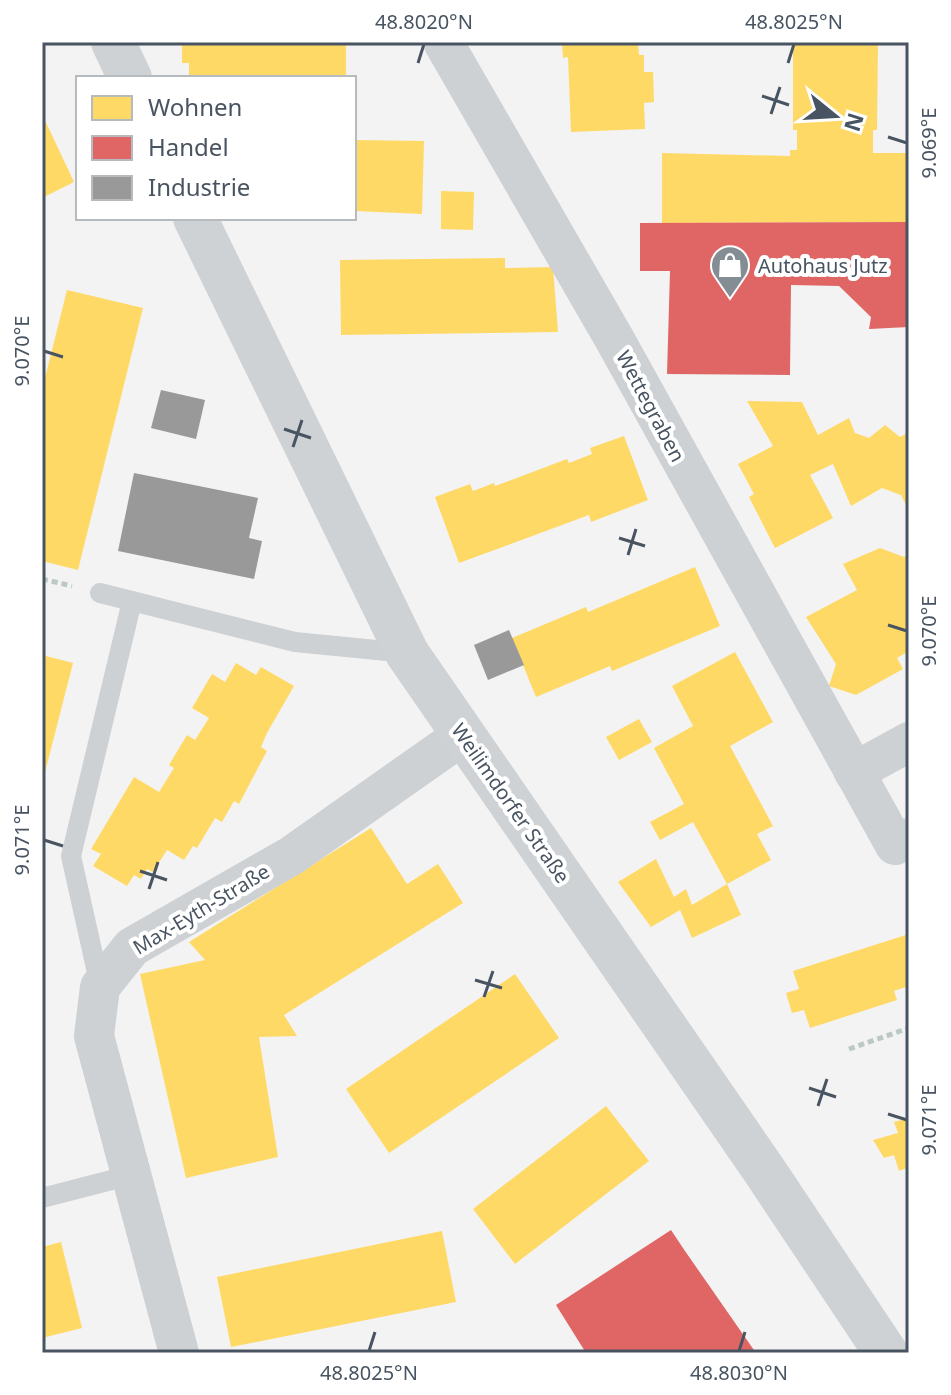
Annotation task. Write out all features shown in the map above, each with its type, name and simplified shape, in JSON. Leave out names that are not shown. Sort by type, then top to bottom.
[{"type":"main road","points":[[113,42],[129,76]]},
{"type":"main road","name":"Weilimdorfer Straße","points":[[196,220],[407,653],[747,1145],[886,1353]]},
{"type":"street","name":"Wettegraben","points":[[443,42],[615,340],[895,845],[909,838]]},
{"type":"street","name":"Max-Eyth-Straße","points":[[100,987],[132,947],[291,856],[463,735]]},
{"type":"street","points":[[854,772],[909,742]]},
{"type":"street","points":[[100,987],[94,1036],[179,1353]]},
{"type":"lane","points":[[100,593],[295,642],[407,653]]},
{"type":"lane","points":[[100,987],[71,856],[132,601]]},
{"type":"lane","points":[[42,1198],[131,1175]]},
{"type":"path","points":[[849,1049],[909,1028]]},
{"type":"building: Wohnen","points":[[182,42],[346,42],[346,76],[189,76],[189,63],[182,63]]},
{"type":"building: Wohnen","points":[[562,42],[638,42],[639,55],[644,55],[644,72],[653,72],[654,102],[644,103],[645,129],[571,132],[568,57],[563,58]]},
{"type":"building: Wohnen","points":[[793,42],[878,42],[877,130],[873,130],[873,153],[906,153],[906,222],[662,223],[662,153],[790,156],[790,150],[797,150],[797,130],[793,130]]},
{"type":"building: Wohnen","points":[[42,114],[74,182],[42,198]]},
{"type":"building: Wohnen","points":[[356,140],[424,141],[422,214],[356,211]]},
{"type":"building: Wohnen","points":[[441,191],[474,192],[473,230],[441,229]]},
{"type":"building: Wohnen","points":[[505,258],[505,268],[553,267],[558,332],[341,335],[340,260]]},
{"type":"building: Wohnen","points":[[67,290],[143,308],[78,570],[42,561],[42,390]]},
{"type":"building: Wohnen","points":[[747,401],[802,402],[818,435],[849,418],[855,433],[869,438],[885,425],[900,437],[909,432],[909,511],[901,495],[882,488],[851,506],[833,464],[810,475],[833,518],[775,548],[749,497],[754,494],[738,464],[773,446]]},
{"type":"building: Wohnen","points":[[624,436],[648,500],[591,522],[589,515],[459,563],[435,497],[470,484],[473,491],[494,483],[495,486],[567,459],[569,463],[592,454],[590,448]]},
{"type":"building: Wohnen","points":[[880,548],[904,557],[909,554],[909,651],[897,658],[903,669],[856,695],[829,686],[836,664],[806,617],[857,590],[843,564]]},
{"type":"building: Wohnen","points":[[695,567],[720,626],[612,671],[610,666],[536,697],[512,638],[586,607],[588,612]]},
{"type":"building: Wohnen","points":[[735,652],[773,722],[730,746],[773,826],[757,834],[771,860],[727,884],[693,822],[660,840],[650,822],[684,804],[654,748],[693,726],[672,686]]},
{"type":"building: Wohnen","points":[[42,655],[73,663],[43,780],[42,780]]},
{"type":"building: Wohnen","points":[[236,663],[256,675],[261,667],[294,686],[267,733],[261,747],[267,751],[239,804],[234,801],[222,822],[215,818],[197,848],[193,846],[184,860],[167,850],[153,872],[147,869],[141,879],[134,875],[127,886],[93,866],[101,854],[91,849],[134,777],[159,792],[174,768],[169,765],[187,735],[195,740],[209,718],[192,708],[212,674],[225,682]]},
{"type":"building: Wohnen","points":[[639,719],[652,742],[619,760],[606,737]]},
{"type":"building: Wohnen","points":[[371,828],[407,884],[438,864],[463,903],[284,1015],[297,1036],[259,1037],[278,1157],[186,1178],[140,974],[205,960],[189,942]]},
{"type":"building: Wohnen","points":[[656,859],[674,897],[686,889],[692,905],[727,884],[741,915],[692,938],[680,910],[651,927],[618,882]]},
{"type":"building: Wohnen","points":[[909,934],[909,986],[894,991],[897,1000],[810,1028],[804,1010],[792,1013],[786,993],[799,989],[793,971]]},
{"type":"building: Wohnen","points":[[515,974],[559,1038],[389,1153],[346,1089]]},
{"type":"building: Wohnen","points":[[606,1106],[649,1161],[515,1264],[473,1209]]},
{"type":"building: Wohnen","points":[[909,1118],[909,1167],[899,1171],[894,1155],[884,1158],[873,1140],[898,1133],[894,1122]]},
{"type":"building: Wohnen","points":[[442,1231],[456,1302],[231,1347],[217,1277]]},
{"type":"building: Wohnen","points":[[61,1242],[82,1328],[42,1338],[42,1247]]},
{"type":"building: Handel","name":"Autohaus Jutz","points":[[909,222],[909,327],[869,329],[871,317],[839,286],[791,285],[790,375],[667,374],[670,271],[640,271],[640,223]]},
{"type":"building: Handel","points":[[671,1230],[756,1353],[586,1353],[556,1305]]},
{"type":"building: Industrie","points":[[161,390],[205,400],[196,439],[151,428]]},
{"type":"building: Industrie","points":[[134,473],[258,498],[249,538],[262,541],[254,579],[118,551]]},
{"type":"building: Industrie","points":[[509,630],[524,665],[488,680],[474,645]]},
{"type":"place","name":"Autohaus Jutz","points":[[730,299]]}]
